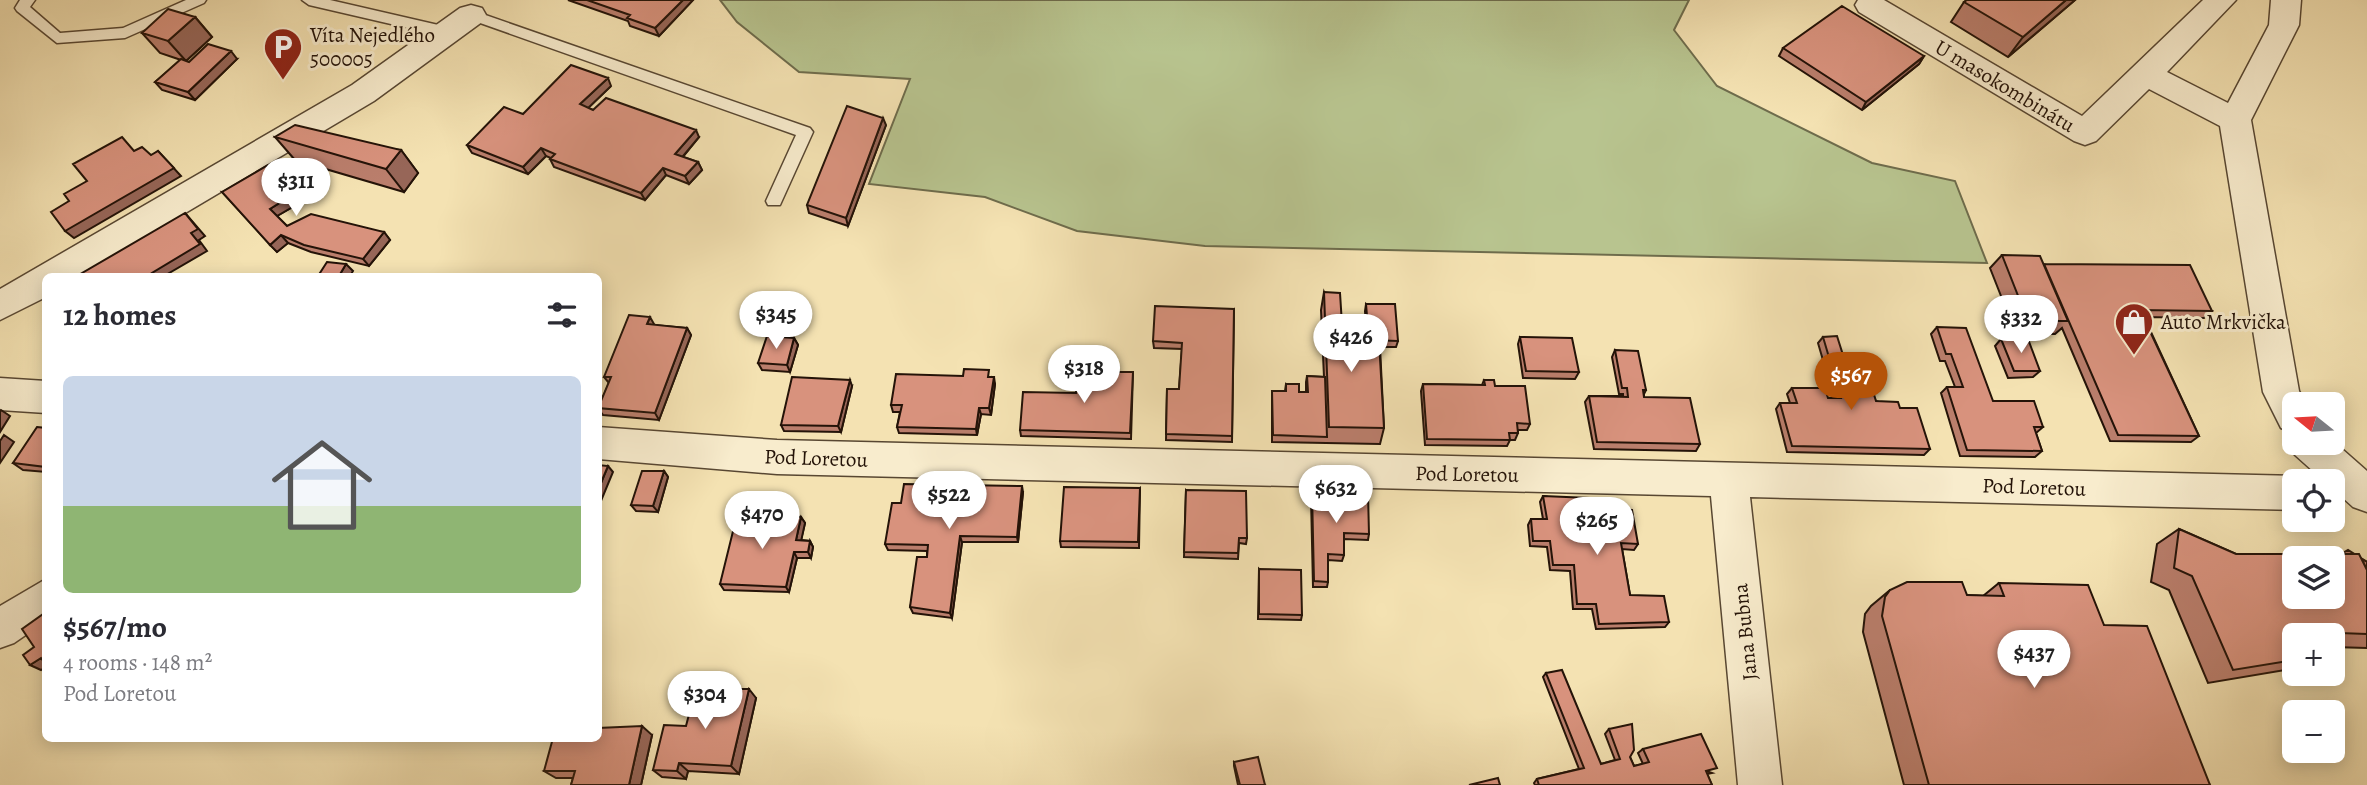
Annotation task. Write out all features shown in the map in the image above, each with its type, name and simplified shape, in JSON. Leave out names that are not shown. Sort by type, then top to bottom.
[{"type":"street","name":"U masokombinátu","points":[[1870,5],[2085,133],[2221,0]]},
{"type":"street","points":[[2282,394],[2235,120],[2284,25],[2286,0]]},
{"type":"street","points":[[56,273],[363,93],[459,23]]},
{"type":"street","points":[[2145,74],[2235,120]]},
{"type":"street","points":[[0,306],[42,281]]},
{"type":"street","points":[[0,394],[42,397]]},
{"type":"street","name":"Pod Loretou","points":[[602,443],[777,457],[2282,494]]},
{"type":"street","points":[[2321,455],[2367,496]]},
{"type":"street","name":"Jana Bubna","points":[[1729,480],[1760,785]]},
{"type":"street","points":[[2345,496],[2367,496]]},
{"type":"street","points":[[0,629],[42,601]]},
{"type":"lane","points":[[27,0],[22,8],[57,38],[125,33],[199,0]]},
{"type":"lane","points":[[309,0],[459,23],[805,132],[774,201]]},
{"type":"green space","points":[[720,0],[1689,0],[1674,30],[1717,86],[1872,163],[1955,181],[1987,263],[1205,246],[1077,231],[985,197],[869,184],[910,79],[799,72],[737,22]]},
{"type":"building","points":[[587,0],[683,0],[655,28],[627,18],[630,15]]},
{"type":"building","points":[[2066,0],[2023,37],[1964,2]]},
{"type":"building","points":[[1842,6],[1924,56],[1866,102],[1783,48]]},
{"type":"building","points":[[168,9],[195,17],[168,41],[142,33]]},
{"type":"building","points":[[208,44],[231,51],[188,92],[155,82],[181,59],[189,62]]},
{"type":"building","points":[[571,65],[608,78],[580,104],[593,110],[606,98],[696,130],[675,154],[698,162],[685,176],[663,168],[641,193],[550,159],[555,154],[541,148],[523,167],[467,145],[504,107],[523,114]]},
{"type":"building","points":[[847,106],[883,118],[846,218],[807,205]]},
{"type":"building","points":[[295,125],[401,150],[386,169],[275,137]]},
{"type":"building","points":[[122,137],[134,151],[142,147],[151,155],[158,151],[174,168],[65,231],[51,212],[69,201],[64,194],[87,181],[73,164]]},
{"type":"building","points":[[268,165],[292,189],[285,193],[289,197],[270,209],[287,226],[311,214],[384,232],[363,259],[304,245],[281,235],[270,245],[222,192]]},
{"type":"building","points":[[185,213],[198,229],[191,233],[200,244],[152,273],[82,273]]},
{"type":"building","points":[[2002,255],[2040,256],[2068,321],[2028,321]]},
{"type":"building","points":[[327,262],[346,264],[341,273],[320,273]]},
{"type":"building","points":[[2044,264],[2190,265],[2212,311],[2140,310],[2199,436],[2118,435]]},
{"type":"building","points":[[1324,292],[1340,293],[1343,340],[1379,341],[1384,428],[1329,427]]},
{"type":"building","points":[[1366,304],[1395,304],[1398,341],[1369,340]]},
{"type":"building","points":[[1155,306],[1234,309],[1232,436],[1166,434],[1167,389],[1179,389],[1182,343],[1153,341]]},
{"type":"building","points":[[629,315],[650,317],[647,324],[687,328],[655,413],[602,408],[602,398],[611,377],[604,377]]},
{"type":"building","points":[[1937,327],[1966,328],[1993,401],[2034,401],[2043,427],[2034,427],[2042,451],[1967,450],[1947,387],[1963,387],[1951,354],[1946,354]]},
{"type":"building","points":[[767,336],[794,338],[787,365],[758,363]]},
{"type":"building","points":[[1837,336],[1843,355],[1862,356],[1876,401],[1898,402],[1900,408],[1917,408],[1930,449],[1792,446],[1780,403],[1797,403],[1792,388],[1825,388],[1828,398],[1841,398],[1823,337]]},
{"type":"building","points":[[1520,337],[1572,338],[1579,372],[1526,371]]},
{"type":"building","points":[[2001,339],[2028,339],[2040,371],[2014,371]]},
{"type":"building","points":[[1615,350],[1638,351],[1646,390],[1643,390],[1644,397],[1690,398],[1700,444],[1597,442],[1589,396],[1628,397],[1627,388],[1622,388]]},
{"type":"building","points":[[1102,361],[1117,361],[1118,372],[1133,372],[1130,433],[1020,430],[1023,392],[1076,393],[1078,371],[1102,372]]},
{"type":"building","points":[[964,369],[989,370],[988,377],[994,377],[989,408],[979,408],[976,429],[897,427],[902,405],[891,405],[896,374],[963,376]]},
{"type":"building","points":[[1307,376],[1325,377],[1327,437],[1273,435],[1272,391],[1286,391],[1286,384],[1299,384],[1299,392],[1308,392]]},
{"type":"building","points":[[792,377],[850,380],[838,426],[781,425]]},
{"type":"building","points":[[1484,380],[1494,380],[1495,386],[1525,386],[1530,424],[1517,423],[1518,433],[1509,433],[1510,440],[1427,439],[1423,384],[1485,385]]},
{"type":"building","points":[[37,427],[42,428],[42,467],[13,463]]},
{"type":"building","points":[[602,465],[608,466],[602,480]]},
{"type":"building","points":[[642,471],[664,471],[653,506],[631,505]]},
{"type":"building","points":[[904,484],[1022,486],[1017,537],[960,536],[950,613],[910,607],[917,557],[927,557],[928,545],[885,544],[892,503],[901,503]]},
{"type":"building","points":[[1064,487],[1140,488],[1138,542],[1060,541]]},
{"type":"building","points":[[1186,490],[1246,491],[1247,538],[1239,538],[1238,553],[1184,552]]},
{"type":"building","points":[[1312,492],[1368,493],[1369,534],[1344,533],[1344,555],[1328,554],[1328,582],[1314,581]]},
{"type":"building","points":[[1543,496],[1613,499],[1615,509],[1632,510],[1638,544],[1621,543],[1630,595],[1664,596],[1669,622],[1599,624],[1596,604],[1577,604],[1574,565],[1553,565],[1550,541],[1533,541],[1531,519],[1547,519]]},
{"type":"building","points":[[737,515],[801,517],[796,540],[810,541],[808,552],[794,552],[786,587],[720,584]]},
{"type":"building","points":[[2179,529],[2236,554],[2282,554],[2282,609],[2345,609],[2345,554],[2359,554],[2367,570],[2367,634],[2345,633],[2345,623],[2282,623],[2282,662],[2233,670],[2192,576],[2174,568]]},
{"type":"building","points":[[1259,569],[1301,570],[1302,615],[1259,614]]},
{"type":"building","points":[[1907,582],[1962,582],[1967,595],[2004,596],[1999,583],[2088,585],[2104,625],[2147,626],[2210,785],[1929,785],[1882,616],[1885,597],[1890,590]]},
{"type":"building","points":[[42,615],[42,659],[30,665],[23,655],[34,647],[22,629]]},
{"type":"building","points":[[1562,670],[1601,764],[1620,759],[1609,729],[1632,724],[1634,750],[1630,757],[1634,766],[1649,762],[1643,749],[1701,734],[1717,768],[1706,771],[1712,785],[1539,785],[1537,779],[1584,768],[1546,673]]},
{"type":"building","points":[[719,682],[728,682],[733,689],[749,689],[731,766],[679,763],[677,771],[653,770],[664,725],[686,726],[693,699],[708,700],[711,688]]},
{"type":"building","points":[[642,726],[629,785],[571,785],[575,771],[544,771],[552,742],[602,742],[602,728]]},
{"type":"building","points":[[1258,757],[1265,785],[1240,785],[1234,762]]},
{"type":"building","points":[[1498,778],[1500,785],[1469,785]]},
{"type":"place","name":"Víta Nejedlého 500005","points":[[283,81]]},
{"type":"place","name":"Auto Mrkvička","points":[[2134,356]]}]
